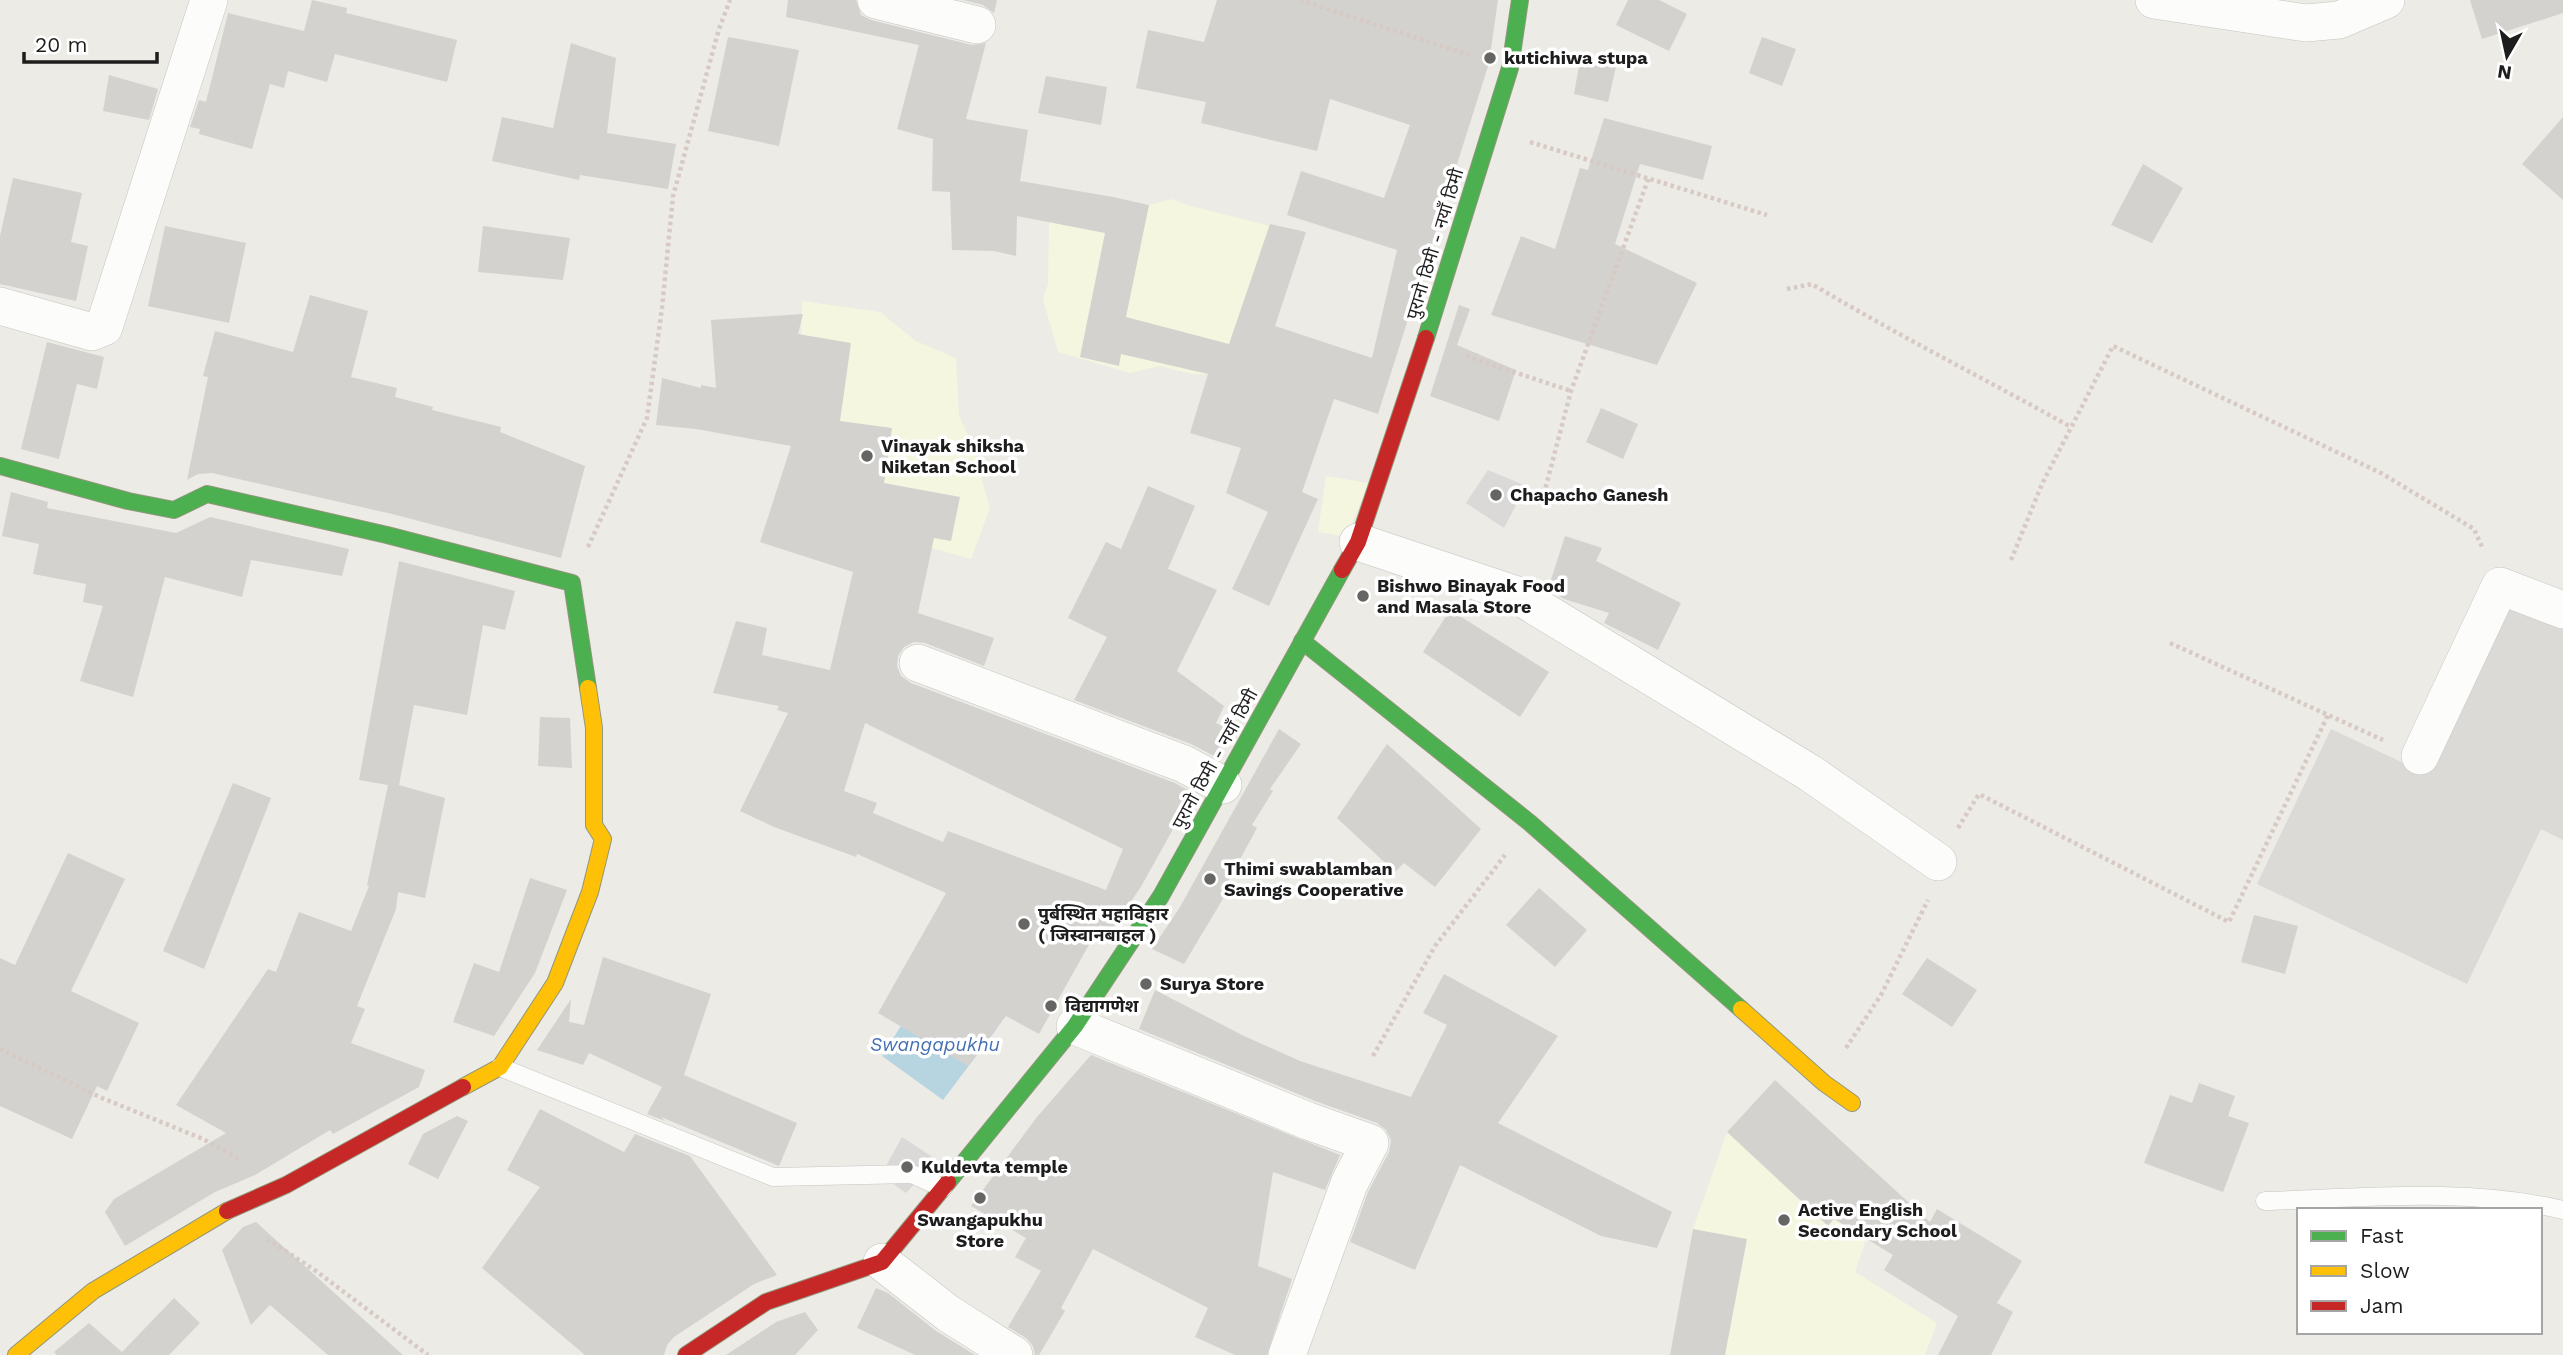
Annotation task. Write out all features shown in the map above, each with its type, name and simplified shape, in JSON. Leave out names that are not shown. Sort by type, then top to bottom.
[{"type":"street","points":[[0,306],[92,332],[104,327],[209,0]]},
{"type":"street","points":[[876,0],[977,25]]},
{"type":"street","name":"पुरानो ठिमी - नयाँ ठिमी","points":[[882,1262],[1075,1026],[1161,896],[1358,542],[1510,68],[1520,0]]},
{"type":"street","points":[[2154,0],[2306,23],[2339,20],[2386,0]]},
{"type":"street","points":[[0,466],[128,501],[174,510],[207,494],[572,583],[594,728],[594,825],[603,839],[590,892],[555,983],[500,1067],[286,1185],[226,1211],[93,1292],[17,1355]]},
{"type":"street","points":[[1358,542],[1517,596],[1810,774],[1937,862]]},
{"type":"street","points":[[2420,756],[2500,586],[2563,610]]},
{"type":"street","points":[[1302,641],[1530,823],[1824,1083],[1852,1103]]},
{"type":"street","points":[[918,663],[1184,764],[1223,785]]},
{"type":"street","points":[[1075,1026],[1308,1121],[1370,1143],[1349,1184],[1287,1355]]},
{"type":"street","points":[[686,1355],[766,1302],[882,1262],[949,1314],[1014,1355]]},
{"type":"lane","points":[[500,1067],[773,1177],[912,1174],[943,1188]]},
{"type":"lane","points":[[2265,1201],[2438,1195],[2563,1210]]},
{"type":"path","points":[[572,583],[647,418],[673,196],[719,29],[730,0]]},
{"type":"path","points":[[1300,0],[1510,68]]},
{"type":"path","points":[[1490,131],[1649,177],[1767,215]]},
{"type":"path","points":[[1542,501],[1571,391],[1649,177]]},
{"type":"path","points":[[1787,289],[1812,284],[1877,323],[1922,344],[2071,426]]},
{"type":"path","points":[[1424,342],[1571,391]]},
{"type":"path","points":[[2011,560],[2042,484],[2113,346],[2381,473],[2474,529],[2500,586]]},
{"type":"path","points":[[2170,643],[2420,756]]},
{"type":"path","points":[[1824,1083],[1881,995],[1926,909],[1937,862],[1979,793],[2229,922],[2328,715]]},
{"type":"path","points":[[1373,1056],[1435,946],[1530,823]]},
{"type":"path","points":[[0,1049],[102,1098],[203,1139],[286,1185]]},
{"type":"path","points":[[226,1211],[316,1271],[428,1355]]},
{"type":"shaded area","points":[[1055,187],[1149,205],[1172,199],[1305,235],[1223,375],[1193,374],[1160,366],[1130,373],[1058,352],[1043,299],[1048,284],[1049,222]]},
{"type":"shaded area","points":[[802,301],[880,312],[916,341],[956,358],[959,415],[971,443],[990,508],[971,559],[835,521],[801,335]]},
{"type":"shaded area","name":"Chapacho Ganesh","points":[[1488,470],[1526,486],[1504,528],[1466,503]]},
{"type":"shaded area","points":[[1326,476],[1369,483],[1346,537],[1318,532]]},
{"type":"shaded area","points":[[2509,604],[2563,629],[2563,840],[2541,829],[2467,984],[2257,884],[2331,729],[2427,774]]},
{"type":"shaded area","name":"Active English Secondary School","points":[[1775,1080],[1877,1173],[1876,1212],[1855,1272],[1937,1323],[1925,1355],[1670,1355],[1693,1229],[1727,1132]]},
{"type":"shaded area","name":"Kuldevta temple","points":[[902,1137],[937,1160],[906,1193],[881,1175]]},
{"type":"water","name":"Swangapukhu","points":[[923,991],[998,1027],[943,1100],[882,1056]]},
{"type":"building","points":[[312,0],[347,8],[346,13],[457,40],[447,82],[335,54],[327,82],[288,71],[284,88],[270,84],[252,149],[199,134],[200,129],[190,127],[199,100],[206,102],[228,13],[304,31]]},
{"type":"building","points":[[788,0],[856,0],[861,15],[871,20],[972,45],[986,43],[966,119],[1028,130],[1020,181],[1149,205],[1126,317],[1229,344],[1270,224],[1306,232],[1275,326],[1372,358],[1397,250],[1287,215],[1301,171],[1384,198],[1410,125],[1330,99],[1317,151],[1201,123],[1206,102],[1136,88],[1148,30],[1204,42],[1217,0],[1498,0],[1489,63],[1378,414],[1334,399],[1302,492],[1318,499],[1269,606],[1232,589],[1268,512],[1226,493],[1241,448],[1190,433],[1208,374],[1121,354],[1119,366],[1080,357],[1105,233],[1017,216],[1016,256],[994,251],[952,250],[950,192],[932,191],[933,139],[897,129],[919,45],[786,17]]},
{"type":"building","points":[[963,0],[997,0],[994,13],[983,5]]},
{"type":"building","points":[[1628,0],[1659,0],[1687,14],[1669,51],[1616,25]]},
{"type":"building","points":[[2470,0],[2563,0],[2563,13],[2482,39]]},
{"type":"building","points":[[728,37],[799,50],[779,146],[708,131]]},
{"type":"building","points":[[1762,37],[1796,49],[1782,86],[1749,73]]},
{"type":"building","points":[[571,43],[616,58],[607,133],[676,144],[668,189],[580,175],[579,180],[492,161],[502,117],[553,128]]},
{"type":"building","points":[[1581,55],[1617,62],[1608,102],[1574,94]]},
{"type":"building","points":[[109,75],[158,89],[149,120],[103,111]]},
{"type":"building","points":[[1046,76],[1107,87],[1101,125],[1038,113]]},
{"type":"building","points":[[2563,117],[2563,200],[2522,164]]},
{"type":"building","points":[[1604,118],[1712,146],[1703,180],[1640,164],[1615,244],[1697,283],[1657,365],[1491,315],[1521,236],[1555,249],[1580,168],[1588,170]]},
{"type":"building","points":[[2143,164],[2183,188],[2152,243],[2111,225]]},
{"type":"building","points":[[13,178],[82,193],[71,242],[88,246],[76,301],[0,284],[0,236]]},
{"type":"building","points":[[165,226],[246,243],[229,323],[148,306]]},
{"type":"building","points":[[483,226],[570,238],[563,280],[478,272]]},
{"type":"building","points":[[310,295],[368,311],[351,377],[397,388],[395,397],[433,407],[432,410],[501,427],[500,432],[585,466],[561,558],[392,514],[212,473],[198,474],[187,480],[208,377],[203,376],[215,331],[293,352]]},
{"type":"building","points":[[1459,305],[1470,309],[1457,345],[1516,370],[1499,421],[1430,396]]},
{"type":"building","points":[[803,314],[798,334],[851,343],[840,421],[892,428],[884,483],[960,497],[951,541],[934,538],[918,613],[994,638],[984,666],[925,643],[914,642],[904,647],[898,656],[897,666],[901,676],[911,683],[1175,783],[1193,793],[1142,885],[1112,930],[1100,925],[1039,1034],[1006,1016],[968,1066],[878,1013],[946,893],[857,854],[856,857],[774,827],[740,811],[788,713],[777,710],[779,706],[713,693],[736,621],[767,628],[762,655],[830,670],[853,572],[760,542],[791,446],[696,429],[656,425],[662,378],[701,388],[701,385],[716,388],[711,320]],"holes":[[[865,723],[1123,849],[1106,890],[948,831],[943,842],[873,813],[877,803],[844,791]]]},
{"type":"building","points":[[47,342],[104,357],[97,389],[77,384],[59,459],[21,449]]},
{"type":"building","points":[[1601,408],[1638,424],[1623,459],[1586,442]]},
{"type":"building","points":[[1148,486],[1195,506],[1168,569],[1217,590],[1177,671],[1224,706],[1216,723],[1229,729],[1214,756],[1191,744],[1074,700],[1107,637],[1068,618],[1106,542],[1121,549]]},
{"type":"building","points":[[11,492],[48,502],[47,508],[176,533],[210,517],[349,549],[342,576],[251,560],[242,597],[165,577],[133,697],[80,681],[103,606],[83,602],[86,584],[33,574],[39,544],[2,536]]},
{"type":"building","points":[[1565,536],[1602,548],[1596,561],[1681,603],[1658,650],[1604,623],[1609,613],[1564,599],[1548,589]]},
{"type":"building","points":[[399,561],[515,591],[505,630],[483,625],[467,715],[414,705],[399,785],[445,798],[425,898],[398,892],[396,909],[357,1006],[365,1009],[351,1043],[425,1070],[419,1087],[333,1134],[330,1130],[255,1175],[215,1192],[125,1246],[105,1212],[114,1199],[226,1133],[176,1105],[268,969],[276,972],[299,912],[351,931],[369,886],[367,885],[388,785],[359,780]]},
{"type":"building","points":[[1450,610],[1549,672],[1520,717],[1423,652]]},
{"type":"building","points":[[540,717],[570,718],[572,768],[538,766]]},
{"type":"building","points":[[1279,729],[1301,744],[1270,789],[1273,791],[1252,825],[1257,828],[1226,885],[1230,887],[1184,964],[1152,949],[1180,907]]},
{"type":"building","points":[[1387,744],[1481,829],[1435,887],[1404,863],[1395,872],[1337,818]]},
{"type":"building","points":[[233,783],[271,798],[204,969],[163,951]]},
{"type":"building","points":[[68,853],[125,879],[71,991],[139,1023],[107,1091],[97,1086],[72,1139],[0,1106],[0,958],[15,965]]},
{"type":"building","points":[[530,878],[567,890],[535,973],[494,1036],[453,1022],[474,963],[499,972]]},
{"type":"building","points":[[1539,888],[1587,930],[1555,967],[1506,925]]},
{"type":"building","points":[[2254,915],[2298,926],[2285,974],[2241,962]]},
{"type":"building","points":[[603,957],[711,994],[684,1075],[797,1123],[779,1166],[661,1117],[665,1121],[647,1114],[662,1087],[589,1053],[583,1065],[537,1050],[571,999],[569,1022],[584,1025]]},
{"type":"building","points":[[1927,958],[1977,990],[1952,1027],[1902,994]]},
{"type":"building","points":[[1444,974],[1558,1036],[1498,1123],[1672,1212],[1657,1248],[1601,1236],[1460,1165],[1415,1270],[1350,1242],[1368,1192],[1389,1152],[1391,1140],[1386,1130],[1377,1123],[1315,1101],[1139,1029],[1155,990],[1244,1036],[1300,1061],[1411,1097],[1447,1025],[1423,1013]]},
{"type":"building","points":[[1091,1055],[1340,1155],[1325,1190],[1273,1172],[1258,1266],[1292,1279],[1267,1355],[1235,1355],[1195,1337],[1208,1308],[1093,1249],[1061,1308],[1065,1311],[1039,1355],[1035,1355],[1033,1346],[1026,1338],[1008,1327],[1041,1271],[1015,1257],[1026,1238],[971,1206],[1037,1117]]},
{"type":"building","points":[[1775,1080],[1930,1222],[1937,1209],[2022,1261],[1997,1303],[2013,1312],[1991,1355],[1938,1355],[1958,1316],[1884,1270],[1893,1255],[1834,1219],[1828,1226],[1727,1132]]},
{"type":"building","points":[[2199,1083],[2235,1096],[2228,1116],[2249,1123],[2223,1192],[2144,1163],[2170,1095],[2192,1103]]},
{"type":"building","points":[[540,1109],[624,1152],[635,1134],[690,1156],[777,1275],[754,1284],[674,1337],[667,1345],[664,1355],[585,1355],[482,1268],[540,1187],[507,1170]]},
{"type":"building","points":[[457,1116],[468,1121],[438,1179],[408,1164],[423,1134]]},
{"type":"building","points":[[256,1222],[403,1355],[328,1355],[270,1305],[251,1325],[222,1250],[243,1227]]},
{"type":"building","points":[[1693,1229],[1747,1239],[1725,1355],[1670,1355]]},
{"type":"building","points":[[876,1288],[888,1293],[936,1331],[975,1355],[915,1355],[857,1328]]},
{"type":"building","points":[[174,1298],[200,1323],[169,1355],[57,1355],[54,1352],[89,1323],[122,1352]]},
{"type":"building","points":[[805,1312],[818,1330],[795,1355],[726,1355],[776,1322]]},
{"type":"traffic: fast","points":[[1426,338],[1510,68],[1520,0]]},
{"type":"traffic: fast","points":[[0,466],[128,501],[174,510],[207,494],[387,535],[572,583],[588,688]]},
{"type":"traffic: fast","points":[[948,1182],[1075,1026],[1161,896],[1342,570]]},
{"type":"traffic: fast","points":[[1302,641],[1530,823],[1741,1009]]},
{"type":"traffic: slow","points":[[463,1087],[500,1067],[555,983],[590,892],[603,839],[594,825],[594,728],[588,688]]},
{"type":"traffic: slow","points":[[1741,1009],[1824,1083],[1852,1103]]},
{"type":"traffic: slow","points":[[16,1355],[93,1291],[227,1211]]},
{"type":"traffic: jam","points":[[1342,570],[1358,542],[1426,338]]},
{"type":"traffic: jam","points":[[227,1211],[286,1185],[463,1087]]},
{"type":"traffic: jam","points":[[686,1355],[766,1302],[882,1262],[948,1182]]},
{"type":"place","name":"kutichiwa stupa","points":[[1490,58]]},
{"type":"place","name":"Vinayak shiksha Niketan School","points":[[867,456]]},
{"type":"place","name":"Chapacho Ganesh","points":[[1496,495]]},
{"type":"place","name":"Bishwo Binayak Food and Masala Store","points":[[1363,596]]},
{"type":"place","name":"Thimi swablamban Savings Cooperative","points":[[1210,879]]},
{"type":"place","name":"पुर्बस्थित महाविहार ( जिस्वानबाहल )","points":[[1024,924]]},
{"type":"place","name":"Surya Store","points":[[1146,984]]},
{"type":"place","name":"विद्यागणेश","points":[[1051,1006]]},
{"type":"place","name":"Kuldevta temple","points":[[907,1167]]},
{"type":"place","name":"Swangapukhu Store","points":[[980,1198]]},
{"type":"place","name":"Active English Secondary School","points":[[1784,1220]]}]
